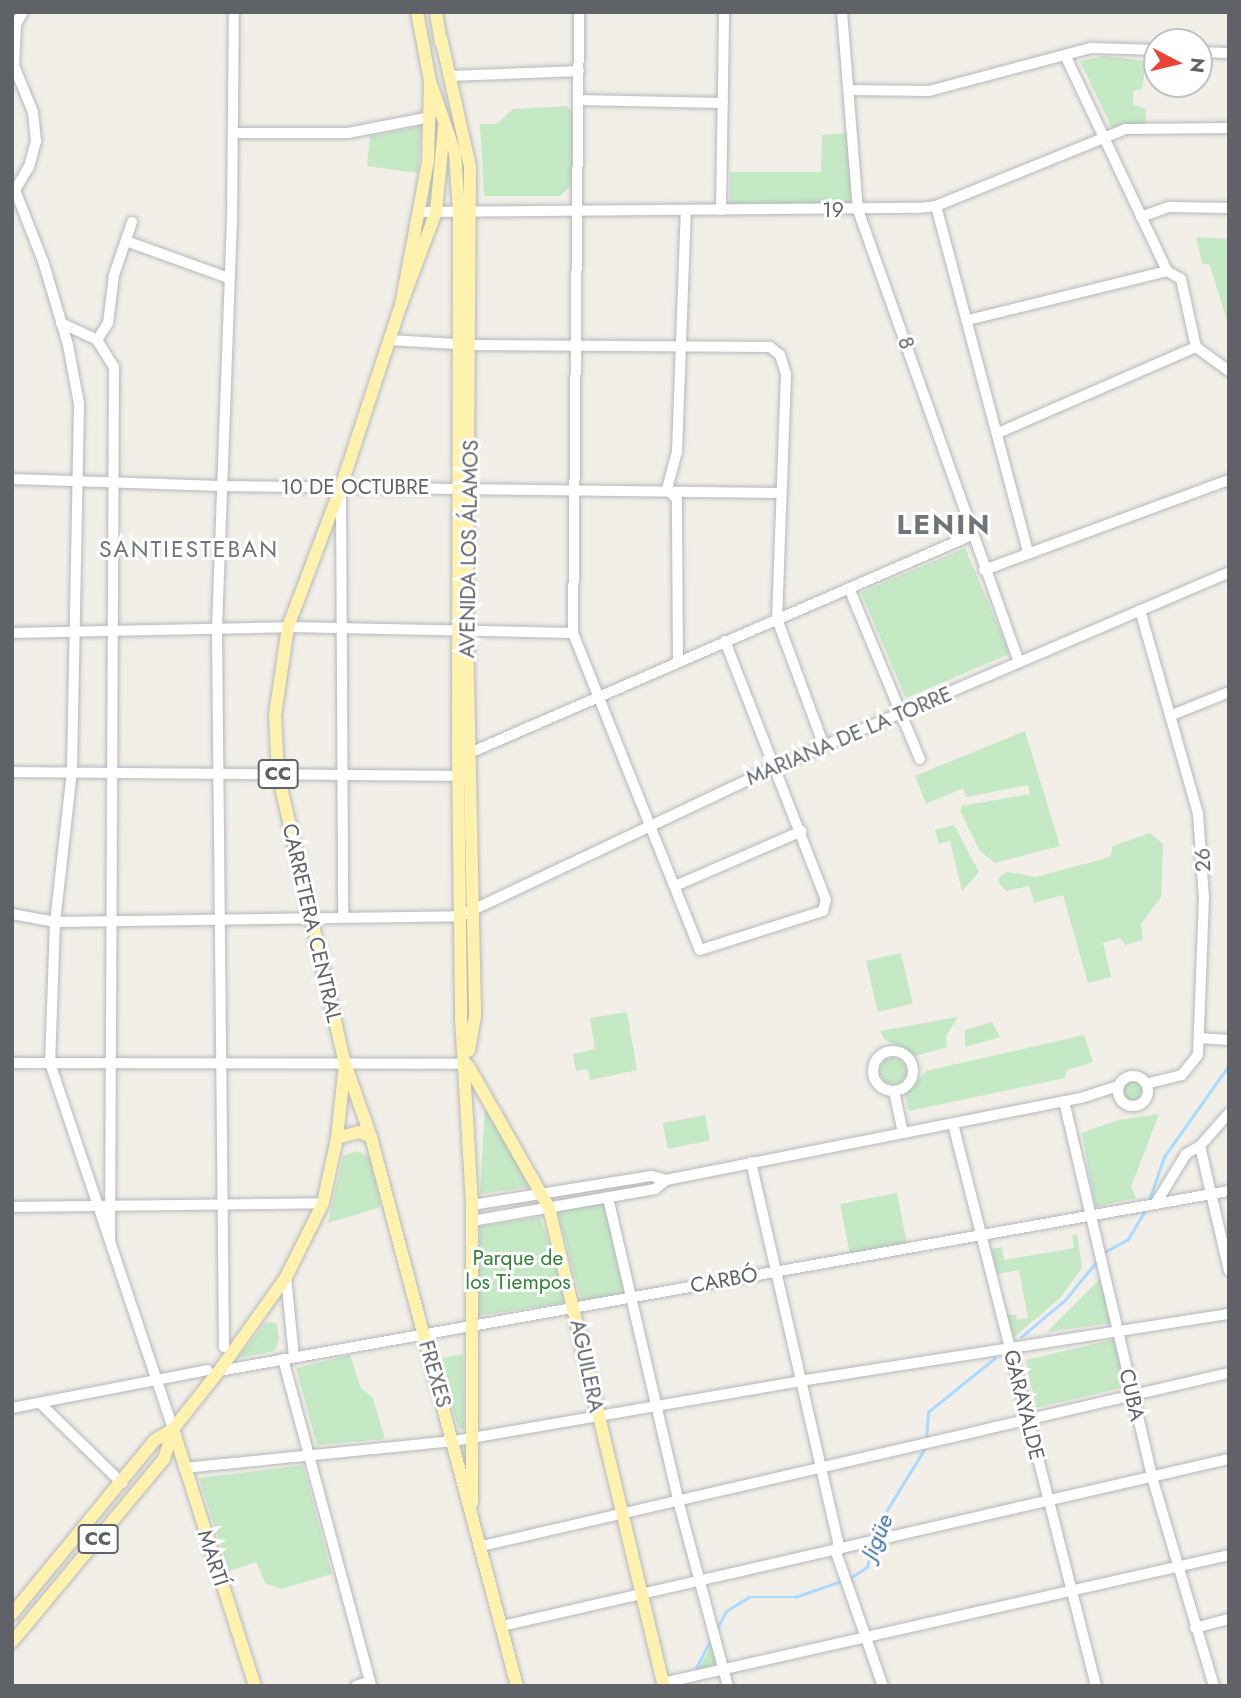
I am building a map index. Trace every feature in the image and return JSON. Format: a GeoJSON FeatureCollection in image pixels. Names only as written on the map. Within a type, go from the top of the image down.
{"type":"FeatureCollection","features":[{"type":"Feature","properties":{"kind":"main road","name":"CARRETERA CENTRAL"},"geometry":{"type":"LineString","coordinates":[[401,305],[421,212],[430,117],[430,81],[417,12]]}},
{"type":"Feature","properties":{"kind":"main road","name":"CARRETERA CENTRAL"},"geometry":{"type":"LineString","coordinates":[[12,1642],[164,1459],[173,1429],[213,1371],[286,1278],[323,1203],[337,1138],[345,1064],[278,774],[275,715],[288,627],[341,487],[401,305],[436,212],[445,115],[441,38],[436,12]]}},
{"type":"Feature","properties":{"kind":"main road","name":"AVENIDA LOS ÁLAMOS"},"geometry":{"type":"LineString","coordinates":[[441,38],[470,167],[464,211]]}},
{"type":"Feature","properties":{"kind":"main road"},"geometry":{"type":"LineString","coordinates":[[430,81],[445,115]]}},
{"type":"Feature","properties":{"kind":"main road","name":"AVENIDA LOS ÁLAMOS"},"geometry":{"type":"LineString","coordinates":[[445,115],[457,164],[464,211],[467,345],[460,916],[461,1018],[467,1064],[472,1205],[472,1503]]}},
{"type":"Feature","properties":{"kind":"main road","name":"AVENIDA LOS ÁLAMOS"},"geometry":{"type":"LineString","coordinates":[[463,776],[473,909],[475,1016],[467,1064]]}},
{"type":"Feature","properties":{"kind":"main road","name":"FREXES"},"geometry":{"type":"LineString","coordinates":[[345,1064],[371,1137],[423,1334],[472,1503],[517,1686]]}},
{"type":"Feature","properties":{"kind":"main road","name":"AGUILERA"},"geometry":{"type":"LineString","coordinates":[[467,1064],[544,1194],[549,1208],[574,1305],[620,1515],[664,1684]]}},
{"type":"Feature","properties":{"kind":"main road"},"geometry":{"type":"LineString","coordinates":[[337,1138],[359,1132],[371,1137]]}},
{"type":"Feature","properties":{"kind":"main road","name":"CARRETERA CENTRAL"},"geometry":{"type":"LineString","coordinates":[[12,1614],[155,1440],[173,1429]]}},
{"type":"Feature","properties":{"kind":"main road","name":"MARTÍ"},"geometry":{"type":"LineString","coordinates":[[173,1429],[255,1686]]}},
{"type":"Feature","properties":{"kind":"street"},"geometry":{"type":"LineString","coordinates":[[23,12],[16,24],[14,66],[33,112],[36,141],[29,167],[14,190],[61,323],[79,404],[72,771],[55,922],[50,1063],[110,1251],[173,1429]]}},
{"type":"Feature","properties":{"kind":"street"},"geometry":{"type":"LineString","coordinates":[[224,1347],[217,628],[234,133],[234,12]]}},
{"type":"Feature","properties":{"kind":"street"},"geometry":{"type":"LineString","coordinates":[[579,12],[573,633],[700,950],[823,911],[826,900],[802,831],[725,642]]}},
{"type":"Feature","properties":{"kind":"street"},"geometry":{"type":"LineString","coordinates":[[721,210],[724,12]]}},
{"type":"Feature","properties":{"kind":"street","name":"8"},"geometry":{"type":"LineString","coordinates":[[842,12],[858,210],[984,570],[1019,662]]}},
{"type":"Feature","properties":{"kind":"street"},"geometry":{"type":"LineString","coordinates":[[849,90],[929,91],[1091,48],[1143,50]]}},
{"type":"Feature","properties":{"kind":"street"},"geometry":{"type":"LineString","coordinates":[[1065,55],[1167,271],[1181,279],[1196,346],[1229,371]]}},
{"type":"Feature","properties":{"kind":"street"},"geometry":{"type":"LineString","coordinates":[[450,76],[579,71]]}},
{"type":"Feature","properties":{"kind":"street"},"geometry":{"type":"LineString","coordinates":[[578,100],[723,103]]}},
{"type":"Feature","properties":{"kind":"street"},"geometry":{"type":"LineString","coordinates":[[234,133],[348,133],[430,117]]}},
{"type":"Feature","properties":{"kind":"street","name":"19"},"geometry":{"type":"LineString","coordinates":[[421,212],[858,210],[936,206],[1126,129],[1229,128]]}},
{"type":"Feature","properties":{"kind":"street"},"geometry":{"type":"LineString","coordinates":[[936,206],[1028,552]]}},
{"type":"Feature","properties":{"kind":"street"},"geometry":{"type":"LineString","coordinates":[[1141,217],[1169,206],[1229,208]]}},
{"type":"Feature","properties":{"kind":"street"},"geometry":{"type":"LineString","coordinates":[[678,662],[677,499],[667,489],[677,452],[686,210]]}},
{"type":"Feature","properties":{"kind":"street"},"geometry":{"type":"LineString","coordinates":[[97,340],[108,323],[114,275],[132,222]]}},
{"type":"Feature","properties":{"kind":"street"},"geometry":{"type":"LineString","coordinates":[[126,241],[229,278]]}},
{"type":"Feature","properties":{"kind":"street"},"geometry":{"type":"LineString","coordinates":[[968,320],[1167,271]]}},
{"type":"Feature","properties":{"kind":"street"},"geometry":{"type":"LineString","coordinates":[[61,323],[97,340],[114,367],[109,771],[110,1251]]}},
{"type":"Feature","properties":{"kind":"street"},"geometry":{"type":"LineString","coordinates":[[390,340],[467,345],[576,343],[770,347],[780,355],[786,374],[777,619],[824,747]]}},
{"type":"Feature","properties":{"kind":"street"},"geometry":{"type":"LineString","coordinates":[[998,433],[1196,346]]}},
{"type":"Feature","properties":{"kind":"street","name":"10 DE OCTUBRE"},"geometry":{"type":"LineString","coordinates":[[12,479],[221,486],[667,489],[781,493]]}},
{"type":"Feature","properties":{"kind":"street"},"geometry":{"type":"LineString","coordinates":[[984,570],[1229,480]]}},
{"type":"Feature","properties":{"kind":"street"},"geometry":{"type":"LineString","coordinates":[[341,487],[344,629],[343,915]]}},
{"type":"Feature","properties":{"kind":"street"},"geometry":{"type":"LineString","coordinates":[[463,756],[598,695],[972,535]]}},
{"type":"Feature","properties":{"kind":"street","name":"MARIANA DE LA TORRE"},"geometry":{"type":"LineString","coordinates":[[460,916],[775,767],[1229,572]]}},
{"type":"Feature","properties":{"kind":"street"},"geometry":{"type":"LineString","coordinates":[[849,588],[920,760]]}},
{"type":"Feature","properties":{"kind":"street","name":"26"},"geometry":{"type":"LineString","coordinates":[[1140,610],[1172,715],[1203,843],[1198,1055],[1189,1070],[1146,1084]]}},
{"type":"Feature","properties":{"kind":"street"},"geometry":{"type":"LineString","coordinates":[[12,633],[288,627],[573,633]]}},
{"type":"Feature","properties":{"kind":"street"},"geometry":{"type":"LineString","coordinates":[[1172,715],[1229,692]]}},
{"type":"Feature","properties":{"kind":"street"},"geometry":{"type":"LineString","coordinates":[[12,772],[463,776]]}},
{"type":"Feature","properties":{"kind":"street"},"geometry":{"type":"LineString","coordinates":[[675,886],[802,831]]}},
{"type":"Feature","properties":{"kind":"street"},"geometry":{"type":"LineString","coordinates":[[12,914],[55,922],[343,915],[460,916]]}},
{"type":"Feature","properties":{"kind":"street"},"geometry":{"type":"LineString","coordinates":[[1200,1038],[1225,1040]]}},
{"type":"Feature","properties":{"kind":"street"},"geometry":{"type":"LineString","coordinates":[[890,1051],[904,1054],[913,1067],[909,1083],[894,1091],[880,1086],[873,1073],[878,1058],[890,1051]]}},
{"type":"Feature","properties":{"kind":"street"},"geometry":{"type":"LineString","coordinates":[[12,1063],[467,1064]]}},
{"type":"Feature","properties":{"kind":"street"},"geometry":{"type":"LineString","coordinates":[[472,1205],[652,1177],[666,1180],[953,1124],[1105,1093],[1133,1076],[1146,1084],[1148,1094],[1138,1106],[1128,1106],[1105,1093]]}},
{"type":"Feature","properties":{"kind":"street"},"geometry":{"type":"LineString","coordinates":[[1118,1086],[1120,1100]]}},
{"type":"Feature","properties":{"kind":"street"},"geometry":{"type":"LineString","coordinates":[[894,1091],[903,1133]]}},
{"type":"Feature","properties":{"kind":"street","name":"CUBA"},"geometry":{"type":"LineString","coordinates":[[1065,1101],[1152,1477],[1214,1686]]}},
{"type":"Feature","properties":{"kind":"street"},"geometry":{"type":"LineString","coordinates":[[1156,1203],[1186,1154],[1200,1146],[1229,1112]]}},
{"type":"Feature","properties":{"kind":"street","name":"GARAYALDE"},"geometry":{"type":"LineString","coordinates":[[953,1124],[1096,1686]]}},
{"type":"Feature","properties":{"kind":"street"},"geometry":{"type":"LineString","coordinates":[[1200,1146],[1229,1271]]}},
{"type":"Feature","properties":{"kind":"street"},"geometry":{"type":"LineString","coordinates":[[751,1162],[837,1548],[883,1686]]}},
{"type":"Feature","properties":{"kind":"street"},"geometry":{"type":"LineString","coordinates":[[472,1222],[654,1189],[666,1180]]}},
{"type":"Feature","properties":{"kind":"street","name":"CARBÓ"},"geometry":{"type":"LineString","coordinates":[[12,1408],[574,1305],[1229,1191]]}},
{"type":"Feature","properties":{"kind":"street"},"geometry":{"type":"LineString","coordinates":[[608,1198],[678,1500],[728,1686]]}},
{"type":"Feature","properties":{"kind":"street"},"geometry":{"type":"LineString","coordinates":[[12,1207],[221,1202],[323,1203]]}},
{"type":"Feature","properties":{"kind":"street"},"geometry":{"type":"LineString","coordinates":[[286,1278],[289,1358],[309,1455],[370,1684],[356,1686]]}},
{"type":"Feature","properties":{"kind":"street"},"geometry":{"type":"LineString","coordinates":[[184,1468],[454,1441],[597,1414],[1229,1314]]}},
{"type":"Feature","properties":{"kind":"street"},"geometry":{"type":"LineString","coordinates":[[482,1545],[620,1515],[918,1442],[1229,1373]]}},
{"type":"Feature","properties":{"kind":"street"},"geometry":{"type":"LineString","coordinates":[[40,1403],[122,1483]]}},
{"type":"Feature","properties":{"kind":"street"},"geometry":{"type":"LineString","coordinates":[[502,1626],[1229,1459]]}},
{"type":"Feature","properties":{"kind":"street"},"geometry":{"type":"LineString","coordinates":[[664,1684],[722,1667],[865,1634],[1229,1555]]}},
{"type":"Feature","properties":{"kind":"street"},"geometry":{"type":"LineString","coordinates":[[1195,1628],[1229,1619]]}},
{"type":"Feature","properties":{"kind":"green space"},"geometry":{"type":"Polygon","coordinates":[[[1105,56],[1143,61],[1142,89],[1133,91],[1133,105],[1146,109],[1145,125],[1112,128],[1080,61],[1105,56]]]}},
{"type":"Feature","properties":{"kind":"green space"},"geometry":{"type":"Polygon","coordinates":[[[567,106],[574,114],[572,185],[560,196],[484,196],[480,124],[497,124],[513,109],[567,106]]]}},
{"type":"Feature","properties":{"kind":"green space"},"geometry":{"type":"Polygon","coordinates":[[[421,126],[418,173],[367,166],[370,136],[421,126]]]}},
{"type":"Feature","properties":{"kind":"green space"},"geometry":{"type":"Polygon","coordinates":[[[849,133],[852,204],[730,203],[730,172],[821,172],[822,135],[849,133]]]}},
{"type":"Feature","properties":{"kind":"green space"},"geometry":{"type":"Polygon","coordinates":[[[1196,237],[1229,239],[1229,328],[1210,265],[1202,263],[1196,237]]]}},
{"type":"Feature","properties":{"kind":"green space"},"geometry":{"type":"Polygon","coordinates":[[[965,548],[1010,654],[906,698],[861,592],[965,548]]]}},
{"type":"Feature","properties":{"kind":"green space"},"geometry":{"type":"Polygon","coordinates":[[[1025,731],[1060,846],[995,863],[980,851],[960,811],[962,806],[1030,794],[1028,785],[966,797],[963,788],[926,804],[915,776],[1025,731]]]}},
{"type":"Feature","properties":{"kind":"green space"},"geometry":{"type":"Polygon","coordinates":[[[954,825],[979,872],[962,891],[950,841],[939,844],[935,830],[954,825]]]}},
{"type":"Feature","properties":{"kind":"green space"},"geometry":{"type":"Polygon","coordinates":[[[1150,833],[1163,844],[1161,897],[1141,924],[1143,940],[1125,945],[1120,938],[1103,943],[1111,977],[1088,983],[1063,895],[1034,903],[1029,886],[1006,891],[998,882],[1000,876],[1007,872],[1036,877],[1110,857],[1113,846],[1150,833]]]}},
{"type":"Feature","properties":{"kind":"green space"},"geometry":{"type":"Polygon","coordinates":[[[901,953],[913,1004],[878,1012],[866,961],[901,953]]]}},
{"type":"Feature","properties":{"kind":"green space"},"geometry":{"type":"Polygon","coordinates":[[[627,1012],[637,1070],[590,1080],[588,1069],[576,1071],[573,1054],[595,1049],[590,1018],[627,1012]]]}},
{"type":"Feature","properties":{"kind":"green space"},"geometry":{"type":"Polygon","coordinates":[[[958,1017],[946,1036],[947,1047],[916,1056],[884,1039],[880,1031],[958,1017]]]}},
{"type":"Feature","properties":{"kind":"green space"},"geometry":{"type":"Polygon","coordinates":[[[992,1022],[1000,1037],[965,1047],[965,1030],[992,1022]]]}},
{"type":"Feature","properties":{"kind":"green space"},"geometry":{"type":"Polygon","coordinates":[[[1084,1035],[1093,1062],[1067,1070],[1065,1078],[909,1111],[905,1095],[926,1071],[1084,1035]]]}},
{"type":"Feature","properties":{"kind":"green space"},"geometry":{"type":"Polygon","coordinates":[[[893,1058],[902,1062],[906,1071],[902,1080],[893,1084],[884,1080],[880,1071],[884,1062],[893,1058]]]}},
{"type":"Feature","properties":{"kind":"green space"},"geometry":{"type":"Polygon","coordinates":[[[1129,1081],[1137,1081],[1143,1091],[1137,1101],[1129,1101],[1123,1095],[1123,1087],[1129,1081]]]}},
{"type":"Feature","properties":{"kind":"green space"},"geometry":{"type":"Polygon","coordinates":[[[485,1104],[535,1186],[480,1194],[485,1104]]]}},
{"type":"Feature","properties":{"kind":"green space"},"geometry":{"type":"Polygon","coordinates":[[[1159,1114],[1131,1187],[1136,1198],[1095,1207],[1082,1133],[1118,1120],[1159,1114]]]}},
{"type":"Feature","properties":{"kind":"green space"},"geometry":{"type":"Polygon","coordinates":[[[705,1115],[710,1141],[668,1149],[663,1123],[705,1115]]]}},
{"type":"Feature","properties":{"kind":"green space"},"geometry":{"type":"Polygon","coordinates":[[[357,1151],[369,1156],[381,1207],[328,1223],[343,1156],[357,1151]]]}},
{"type":"Feature","properties":{"kind":"green space"},"geometry":{"type":"Polygon","coordinates":[[[897,1193],[907,1244],[850,1255],[840,1204],[897,1193]]]}},
{"type":"Feature","properties":{"kind":"green space"},"geometry":{"type":"Polygon","coordinates":[[[606,1203],[625,1294],[581,1300],[558,1211],[606,1203]]]}},
{"type":"Feature","properties":{"kind":"green space","name":"Parque de los Tiempos"},"geometry":{"type":"Polygon","coordinates":[[[540,1217],[568,1302],[478,1316],[480,1226],[540,1217]]]}},
{"type":"Feature","properties":{"kind":"green space"},"geometry":{"type":"Polygon","coordinates":[[[1077,1234],[1082,1268],[1060,1298],[1010,1341],[1004,1314],[1016,1315],[1017,1320],[1028,1318],[1019,1270],[997,1274],[992,1249],[1002,1247],[1004,1260],[1074,1248],[1072,1236],[1077,1234]]]}},
{"type":"Feature","properties":{"kind":"green space"},"geometry":{"type":"Polygon","coordinates":[[[1102,1277],[1112,1323],[1047,1332],[1102,1277]]]}},
{"type":"Feature","properties":{"kind":"green space"},"geometry":{"type":"Polygon","coordinates":[[[266,1322],[277,1323],[279,1341],[274,1351],[238,1358],[266,1322]]]}},
{"type":"Feature","properties":{"kind":"green space"},"geometry":{"type":"Polygon","coordinates":[[[1116,1339],[1127,1387],[1036,1408],[1025,1360],[1116,1339]]]}},
{"type":"Feature","properties":{"kind":"green space"},"geometry":{"type":"Polygon","coordinates":[[[463,1354],[464,1428],[459,1430],[438,1359],[463,1354]]]}},
{"type":"Feature","properties":{"kind":"green space"},"geometry":{"type":"Polygon","coordinates":[[[350,1355],[361,1388],[373,1398],[385,1439],[317,1445],[296,1368],[350,1355]]]}},
{"type":"Feature","properties":{"kind":"green space"},"geometry":{"type":"Polygon","coordinates":[[[303,1465],[332,1574],[281,1589],[265,1583],[256,1562],[229,1571],[199,1478],[303,1465]]]}},
{"type":"Feature","properties":{"kind":"green space"},"geometry":{"type":"Polygon","coordinates":[[[712,1643],[718,1665],[697,1671],[712,1643]]]}},
{"type":"Feature","properties":{"kind":"waterway","name":"Jigüe"},"geometry":{"type":"LineString","coordinates":[[1148,1203],[1164,1157],[1229,1065]]}},
{"type":"Feature","properties":{"kind":"waterway","name":"Jigüe"},"geometry":{"type":"LineString","coordinates":[[1103,1253],[1128,1239],[1146,1209]]}},
{"type":"Feature","properties":{"kind":"waterway","name":"Jigüe"},"geometry":{"type":"LineString","coordinates":[[1021,1337],[1065,1300],[1097,1261]]}},
{"type":"Feature","properties":{"kind":"waterway","name":"Jigüe"},"geometry":{"type":"LineString","coordinates":[[926,1441],[928,1412],[995,1358]]}},
{"type":"Feature","properties":{"kind":"waterway","name":"Jigüe"},"geometry":{"type":"LineString","coordinates":[[874,1539],[876,1528],[925,1448]]}},
{"type":"Feature","properties":{"kind":"waterway","name":"Jigüe"},"geometry":{"type":"LineString","coordinates":[[716,1630],[726,1611],[749,1597],[795,1597],[850,1578],[867,1567],[873,1545]]}},
{"type":"Feature","properties":{"kind":"waterway","name":"Jigüe"},"geometry":{"type":"LineString","coordinates":[[693,1674],[711,1639]]}},
{"type":"Feature","properties":{"kind":"district","name":"LENIN"},"geometry":{"type":"Point","coordinates":[944,525]}},
{"type":"Feature","properties":{"kind":"district","name":"SANTIESTEBAN"},"geometry":{"type":"Point","coordinates":[189,549]}}]}
